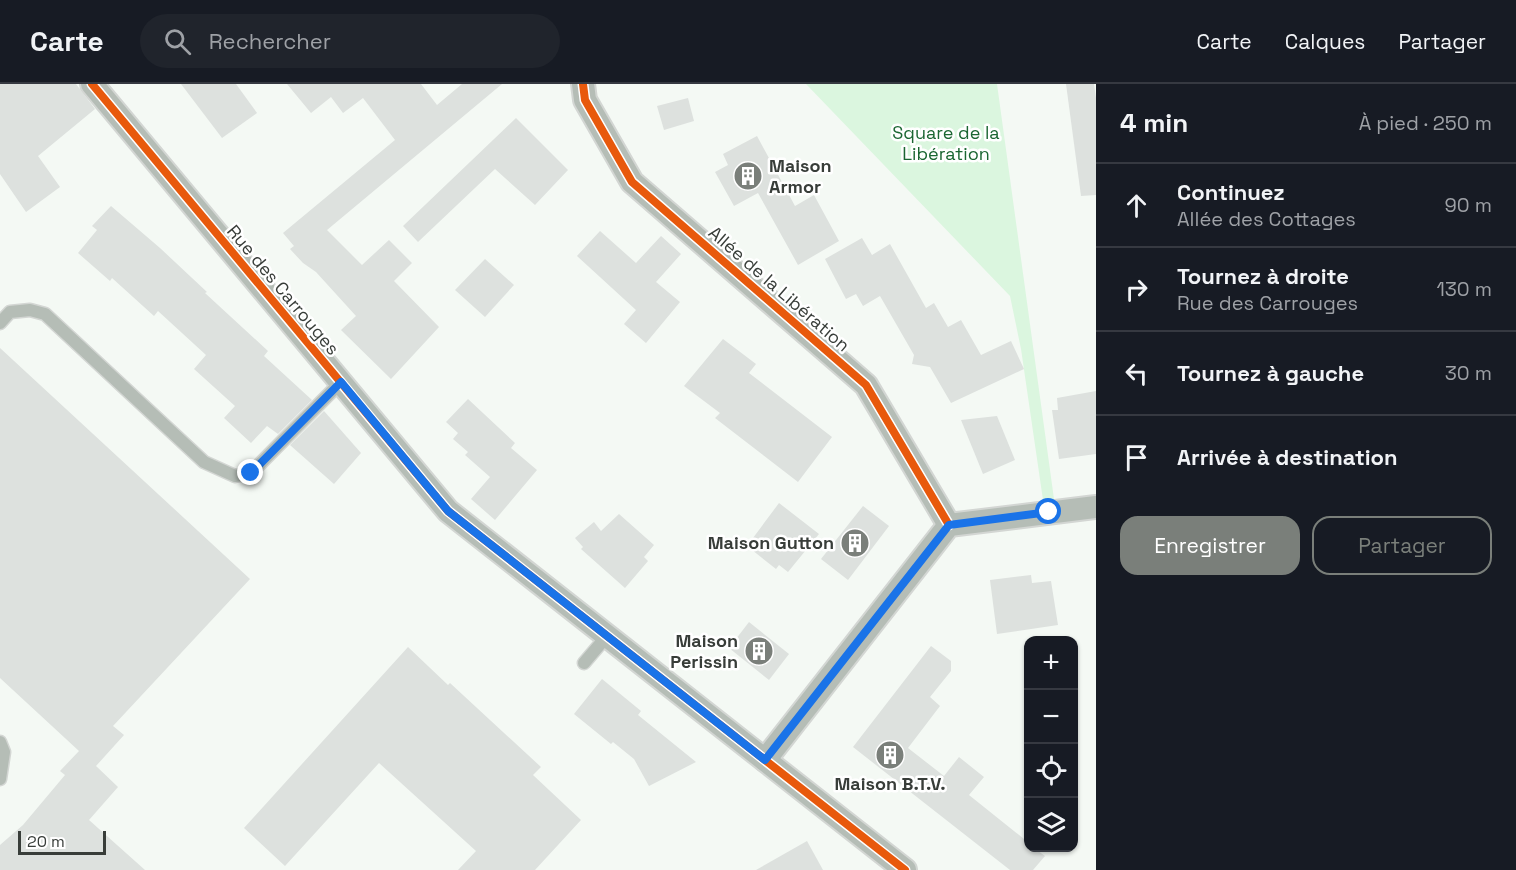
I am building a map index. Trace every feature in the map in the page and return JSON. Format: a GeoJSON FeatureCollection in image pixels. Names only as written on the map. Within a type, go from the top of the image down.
{"type":"FeatureCollection","features":[{"type":"Feature","properties":{"kind":"street","name":"Rue des Carrouges"},"geometry":{"type":"LineString","coordinates":[[92,84],[448,511],[905,870]]}},
{"type":"Feature","properties":{"kind":"street","name":"Allée de la Libération"},"geometry":{"type":"LineString","coordinates":[[583,84],[585,100],[632,182],[866,385],[949,525]]}},
{"type":"Feature","properties":{"kind":"street"},"geometry":{"type":"LineString","coordinates":[[765,760],[949,525],[1096,507]]}},
{"type":"Feature","properties":{"kind":"lane"},"geometry":{"type":"LineString","coordinates":[[0,323],[10,312],[30,310],[45,314],[204,462],[235,476],[251,473],[341,382]]}},
{"type":"Feature","properties":{"kind":"lane"},"geometry":{"type":"LineString","coordinates":[[584,663],[607,636]]}},
{"type":"Feature","properties":{"kind":"lane"},"geometry":{"type":"LineString","coordinates":[[0,742],[4,752],[0,779]]}},
{"type":"Feature","properties":{"kind":"green space","name":"Square de la Libération"},"geometry":{"type":"Polygon","coordinates":[[[806,84],[997,84],[1054,499],[1043,500],[1021,349],[1010,296],[806,84]]]}},
{"type":"Feature","properties":{"kind":"building"},"geometry":{"type":"Polygon","coordinates":[[[0,84],[76,84],[95,109],[38,156],[60,187],[26,212],[0,174],[0,84]]]}},
{"type":"Feature","properties":{"kind":"building"},"geometry":{"type":"Polygon","coordinates":[[[181,84],[236,84],[257,113],[222,138],[181,84]]]}},
{"type":"Feature","properties":{"kind":"building"},"geometry":{"type":"Polygon","coordinates":[[[287,84],[421,84],[437,105],[462,84],[502,84],[327,230],[362,265],[389,240],[412,263],[394,281],[439,327],[391,379],[341,330],[356,316],[316,272],[303,263],[290,249],[294,246],[283,233],[395,140],[363,98],[343,113],[331,97],[311,113],[287,84]]]}},
{"type":"Feature","properties":{"kind":"building"},"geometry":{"type":"Polygon","coordinates":[[[1066,84],[1094,84],[1096,195],[1081,196],[1066,84]]]}},
{"type":"Feature","properties":{"kind":"building"},"geometry":{"type":"Polygon","coordinates":[[[688,98],[694,121],[664,130],[657,106],[688,98]]]}},
{"type":"Feature","properties":{"kind":"building"},"geometry":{"type":"Polygon","coordinates":[[[516,118],[568,170],[535,205],[495,169],[418,242],[403,226],[516,118]]]}},
{"type":"Feature","properties":{"kind":"building"},"geometry":{"type":"Polygon","coordinates":[[[757,136],[795,206],[814,195],[839,241],[798,265],[758,193],[734,206],[715,172],[728,165],[723,154],[757,136]]]}},
{"type":"Feature","properties":{"kind":"building"},"geometry":{"type":"Polygon","coordinates":[[[111,206],[207,292],[205,293],[268,351],[264,356],[312,400],[278,434],[267,426],[251,443],[224,418],[235,406],[194,369],[206,355],[158,311],[154,316],[112,278],[110,281],[78,253],[97,230],[92,226],[111,206]]]}},
{"type":"Feature","properties":{"kind":"building"},"geometry":{"type":"Polygon","coordinates":[[[600,231],[636,263],[661,236],[681,254],[656,282],[680,302],[646,343],[624,324],[636,310],[577,256],[600,231]]]}},
{"type":"Feature","properties":{"kind":"building"},"geometry":{"type":"Polygon","coordinates":[[[862,238],[872,255],[890,244],[926,308],[934,303],[948,327],[961,320],[981,355],[1011,341],[1024,369],[951,403],[930,367],[912,364],[914,355],[880,296],[863,306],[856,294],[846,299],[825,259],[862,238]]]}},
{"type":"Feature","properties":{"kind":"building"},"geometry":{"type":"Polygon","coordinates":[[[485,259],[514,285],[485,317],[455,290],[485,259]]]}},
{"type":"Feature","properties":{"kind":"building"},"geometry":{"type":"Polygon","coordinates":[[[723,339],[756,364],[749,373],[832,437],[798,482],[715,418],[720,413],[684,386],[723,339]]]}},
{"type":"Feature","properties":{"kind":"building"},"geometry":{"type":"Polygon","coordinates":[[[0,348],[250,579],[113,726],[124,735],[96,766],[118,787],[89,820],[145,870],[0,870],[0,845],[23,825],[65,775],[60,771],[79,751],[0,678],[0,348]]]}},
{"type":"Feature","properties":{"kind":"building"},"geometry":{"type":"Polygon","coordinates":[[[1096,391],[1096,454],[1059,459],[1052,410],[1058,410],[1057,398],[1096,391]]]}},
{"type":"Feature","properties":{"kind":"building"},"geometry":{"type":"Polygon","coordinates":[[[468,399],[515,443],[511,448],[537,470],[495,520],[471,499],[490,477],[465,455],[468,452],[453,439],[458,433],[446,422],[468,399]]]}},
{"type":"Feature","properties":{"kind":"building"},"geometry":{"type":"Polygon","coordinates":[[[324,411],[361,453],[334,484],[290,445],[324,411]]]}},
{"type":"Feature","properties":{"kind":"building"},"geometry":{"type":"Polygon","coordinates":[[[997,416],[1015,460],[983,474],[961,420],[997,416]]]}},
{"type":"Feature","properties":{"kind":"building"},"geometry":{"type":"Polygon","coordinates":[[[779,503],[819,534],[788,572],[779,565],[776,569],[747,546],[779,503]]]}},
{"type":"Feature","properties":{"kind":"building","name":"Maison Gutton"},"geometry":{"type":"Polygon","coordinates":[[[863,506],[889,526],[848,580],[821,559],[863,506]]]}},
{"type":"Feature","properties":{"kind":"building"},"geometry":{"type":"Polygon","coordinates":[[[619,514],[654,545],[644,557],[648,561],[625,588],[581,549],[583,547],[575,538],[594,522],[601,531],[619,514]]]}},
{"type":"Feature","properties":{"kind":"building"},"geometry":{"type":"Polygon","coordinates":[[[1031,575],[1032,583],[1051,581],[1058,625],[997,634],[990,580],[1031,575]]]}},
{"type":"Feature","properties":{"kind":"building","name":"Maison Perissin"},"geometry":{"type":"Polygon","coordinates":[[[749,622],[789,654],[769,680],[729,648],[749,622]]]}},
{"type":"Feature","properties":{"kind":"building"},"geometry":{"type":"Polygon","coordinates":[[[931,646],[951,661],[951,671],[930,697],[940,706],[908,748],[944,776],[959,757],[984,777],[969,795],[1024,839],[1024,852],[1040,852],[1045,856],[1033,870],[1010,870],[853,747],[931,646]]]}},
{"type":"Feature","properties":{"kind":"building"},"geometry":{"type":"Polygon","coordinates":[[[408,647],[541,767],[533,775],[581,820],[535,870],[458,870],[476,851],[379,763],[285,866],[244,828],[408,647]]]}},
{"type":"Feature","properties":{"kind":"building"},"geometry":{"type":"Polygon","coordinates":[[[602,679],[641,711],[638,715],[696,762],[649,786],[634,759],[613,742],[611,744],[574,714],[602,679]]]}},
{"type":"Feature","properties":{"kind":"building"},"geometry":{"type":"Polygon","coordinates":[[[807,841],[823,870],[756,870],[807,841]]]}},
{"type":"Feature","properties":{"kind":"cycle path"},"geometry":{"type":"LineString","coordinates":[[92,84],[448,511],[905,870]]}},
{"type":"Feature","properties":{"kind":"cycle path"},"geometry":{"type":"LineString","coordinates":[[583,84],[585,100],[632,182],[866,385],[949,525]]}},
{"type":"Feature","properties":{"kind":"place","name":"Maison Armor"},"geometry":{"type":"Point","coordinates":[748,176]}},
{"type":"Feature","properties":{"kind":"place","name":"Maison Gutton"},"geometry":{"type":"Point","coordinates":[855,543]}},
{"type":"Feature","properties":{"kind":"place","name":"Maison Perissin"},"geometry":{"type":"Point","coordinates":[759,651]}},
{"type":"Feature","properties":{"kind":"place","name":"Maison B.T.V."},"geometry":{"type":"Point","coordinates":[890,755]}},
{"type":"Feature","properties":{"kind":"route"},"geometry":{"type":"LineString","coordinates":[[251,473],[341,382],[448,511],[765,760],[949,525],[1049,512]]}}]}
